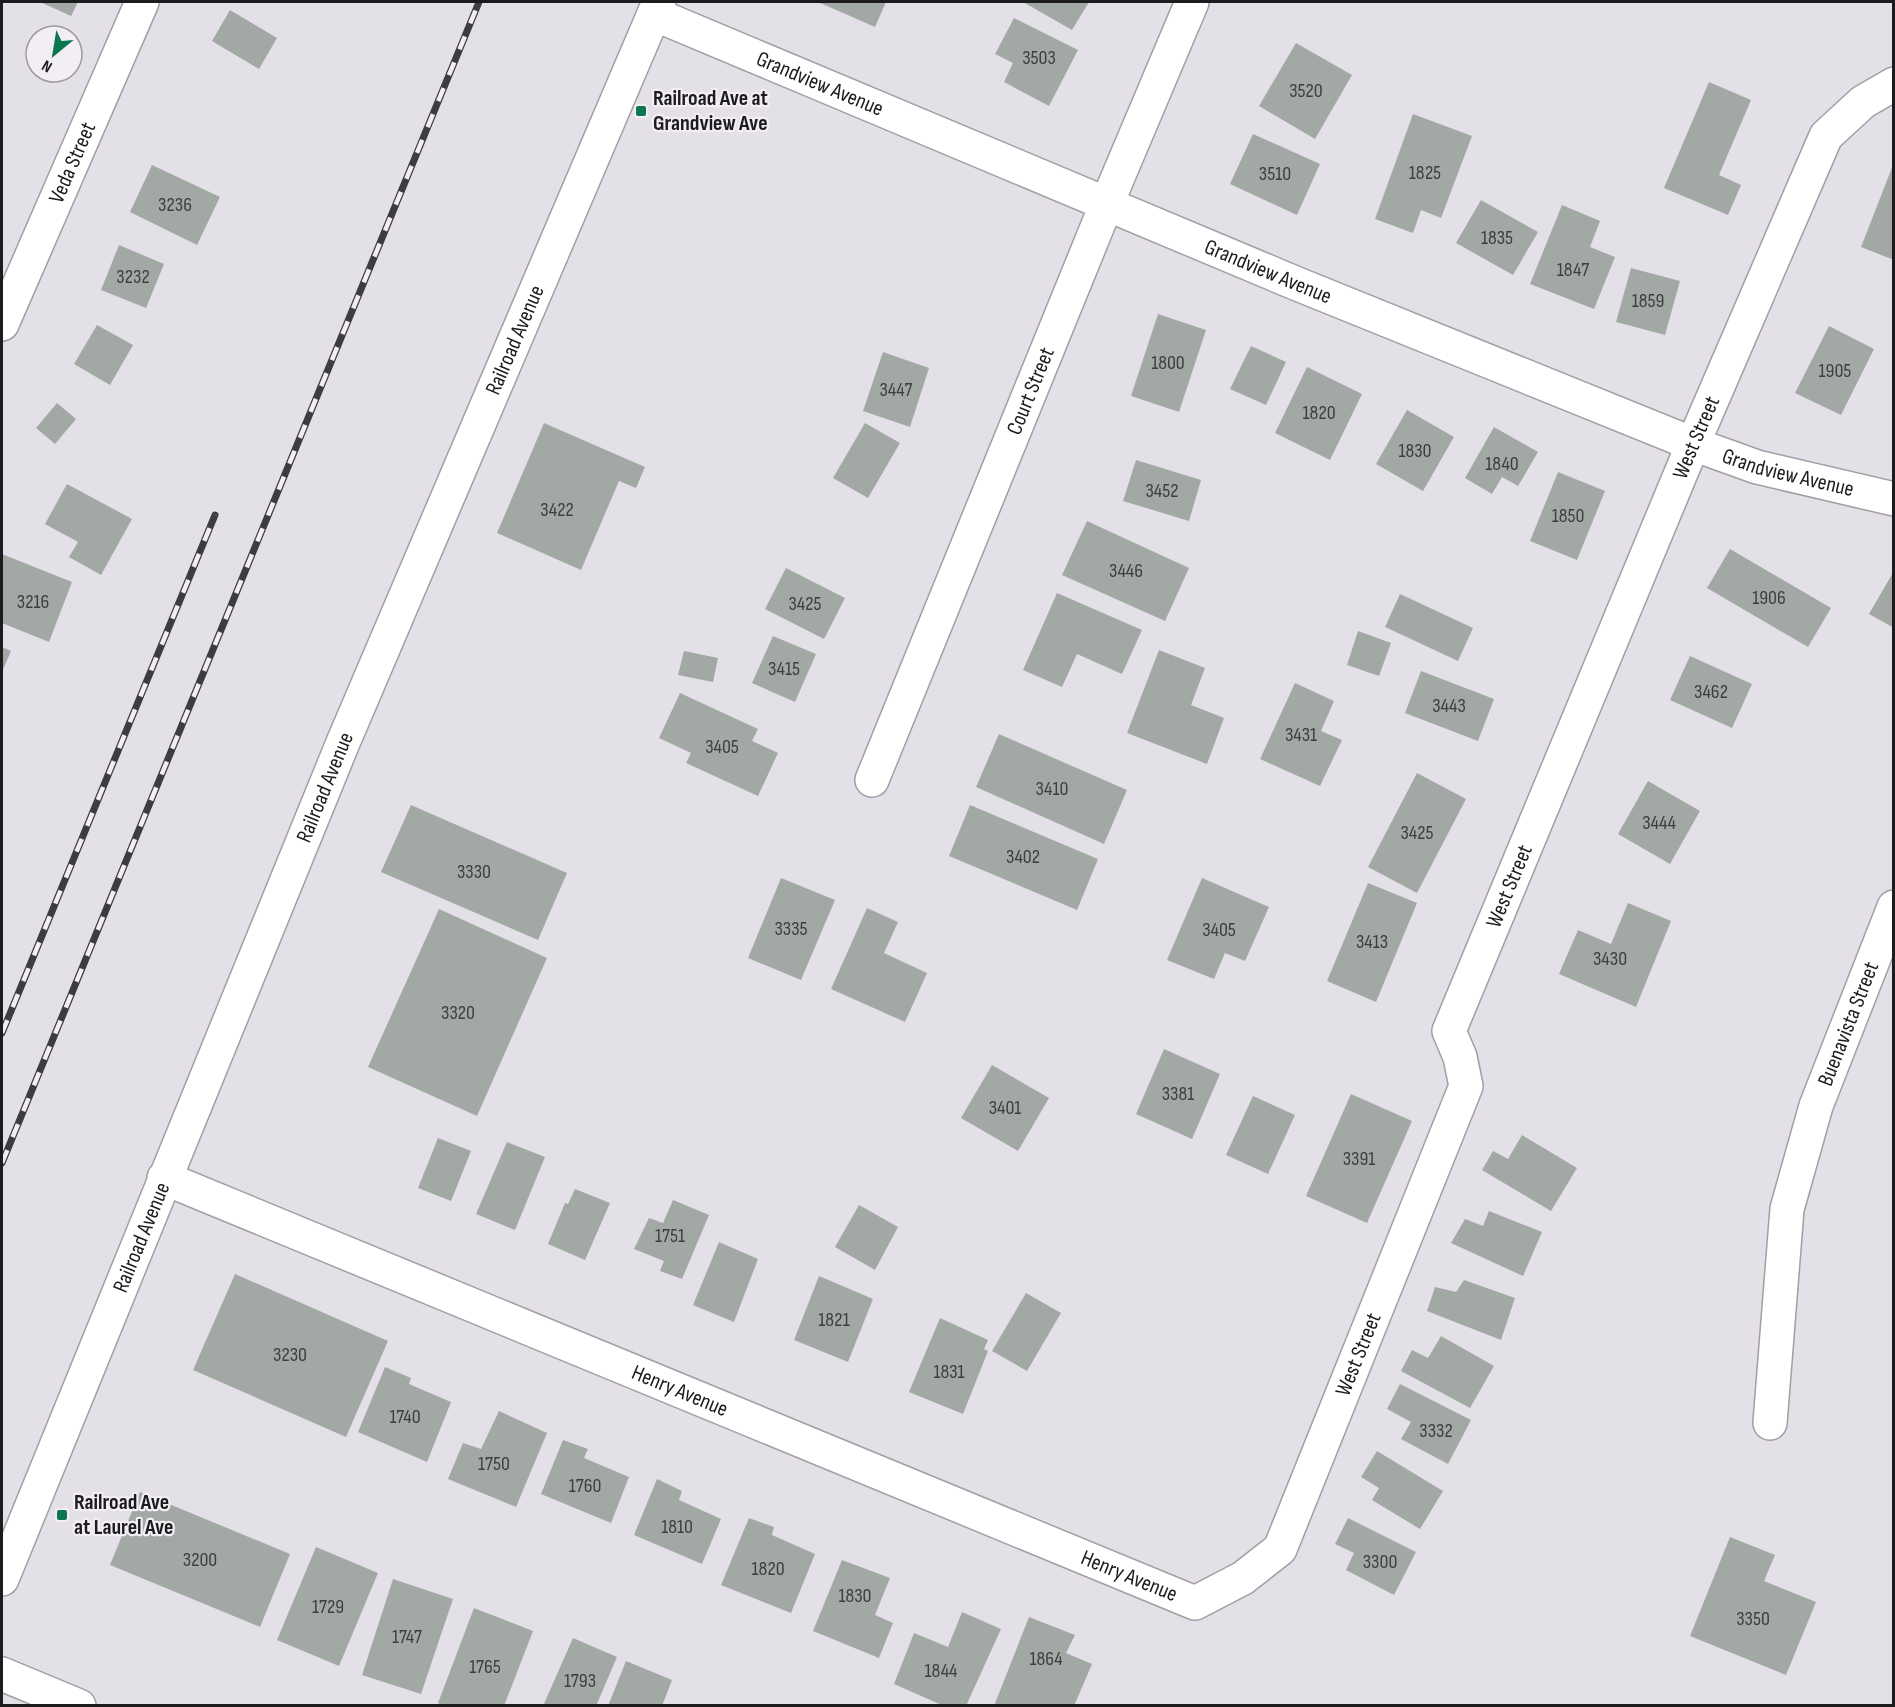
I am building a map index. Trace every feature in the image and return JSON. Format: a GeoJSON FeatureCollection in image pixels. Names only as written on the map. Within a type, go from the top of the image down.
{"type":"FeatureCollection","features":[{"type":"Feature","properties":{"kind":"street","name":"Veda Street"},"geometry":{"type":"LineString","coordinates":[[2,324],[142,2]]}},
{"type":"Feature","properties":{"kind":"street","name":"Court Street"},"geometry":{"type":"LineString","coordinates":[[872,780],[1107,203],[1192,2]]}},
{"type":"Feature","properties":{"kind":"street","name":"Grandview Avenue"},"geometry":{"type":"LineString","coordinates":[[657,8],[1306,288],[1693,444],[1757,467],[1893,499]]}},
{"type":"Feature","properties":{"kind":"street","name":"Railroad Avenue"},"geometry":{"type":"LineString","coordinates":[[2,1579],[342,745],[657,8]]}},
{"type":"Feature","properties":{"kind":"street","name":"West Street"},"geometry":{"type":"LineString","coordinates":[[1196,1603],[1243,1578],[1280,1549],[1466,1086],[1460,1058],[1449,1031],[1693,444],[1826,136],[1863,102],[1893,84]]}},
{"type":"Feature","properties":{"kind":"street","name":"Buenavista Street"},"geometry":{"type":"LineString","coordinates":[[1770,1423],[1787,1209],[1816,1106],[1893,907]]}},
{"type":"Feature","properties":{"kind":"street","name":"Henry Avenue"},"geometry":{"type":"LineString","coordinates":[[164,1178],[1196,1603]]}},
{"type":"Feature","properties":{"kind":"street"},"geometry":{"type":"LineString","coordinates":[[2,1674],[79,1706]]}},
{"type":"Feature","properties":{"kind":"building"},"geometry":{"type":"Polygon","coordinates":[[[40,2],[78,2],[71,16],[40,2]]]}},
{"type":"Feature","properties":{"kind":"building"},"geometry":{"type":"Polygon","coordinates":[[[818,2],[886,2],[875,27],[818,2]]]}},
{"type":"Feature","properties":{"kind":"building"},"geometry":{"type":"Polygon","coordinates":[[[1023,2],[1089,2],[1072,30],[1023,2]]]}},
{"type":"Feature","properties":{"kind":"building"},"geometry":{"type":"Polygon","coordinates":[[[230,10],[277,38],[259,69],[212,41],[230,10]]]}},
{"type":"Feature","properties":{"kind":"building"},"geometry":{"type":"Polygon","coordinates":[[[1014,18],[1078,50],[1049,106],[1004,82],[1013,63],[995,54],[1014,18]]]}},
{"type":"Feature","properties":{"kind":"building"},"geometry":{"type":"Polygon","coordinates":[[[1296,43],[1352,75],[1315,139],[1259,106],[1296,43]]]}},
{"type":"Feature","properties":{"kind":"building"},"geometry":{"type":"Polygon","coordinates":[[[1709,82],[1751,100],[1719,175],[1741,185],[1728,215],[1664,188],[1709,82]]]}},
{"type":"Feature","properties":{"kind":"building"},"geometry":{"type":"Polygon","coordinates":[[[1413,114],[1472,136],[1441,218],[1421,210],[1413,233],[1375,219],[1413,114]]]}},
{"type":"Feature","properties":{"kind":"building"},"geometry":{"type":"Polygon","coordinates":[[[1253,134],[1320,164],[1297,215],[1230,184],[1253,134]]]}},
{"type":"Feature","properties":{"kind":"building"},"geometry":{"type":"Polygon","coordinates":[[[152,165],[220,197],[197,245],[130,212],[152,165]]]}},
{"type":"Feature","properties":{"kind":"building"},"geometry":{"type":"Polygon","coordinates":[[[1894,165],[1894,260],[1861,247],[1894,165]]]}},
{"type":"Feature","properties":{"kind":"building"},"geometry":{"type":"Polygon","coordinates":[[[1481,200],[1538,232],[1513,275],[1456,243],[1481,200]]]}},
{"type":"Feature","properties":{"kind":"building"},"geometry":{"type":"Polygon","coordinates":[[[1562,205],[1600,221],[1590,247],[1615,257],[1594,309],[1530,284],[1562,205]]]}},
{"type":"Feature","properties":{"kind":"building"},"geometry":{"type":"Polygon","coordinates":[[[119,245],[164,264],[146,308],[101,290],[119,245]]]}},
{"type":"Feature","properties":{"kind":"building"},"geometry":{"type":"Polygon","coordinates":[[[1631,268],[1680,281],[1665,335],[1616,322],[1631,268]]]}},
{"type":"Feature","properties":{"kind":"building"},"geometry":{"type":"Polygon","coordinates":[[[1158,314],[1206,330],[1179,412],[1131,396],[1158,314]]]}},
{"type":"Feature","properties":{"kind":"building"},"geometry":{"type":"Polygon","coordinates":[[[97,325],[133,345],[110,385],[74,364],[97,325]]]}},
{"type":"Feature","properties":{"kind":"building"},"geometry":{"type":"Polygon","coordinates":[[[1829,326],[1874,349],[1841,415],[1795,393],[1829,326]]]}},
{"type":"Feature","properties":{"kind":"building"},"geometry":{"type":"Polygon","coordinates":[[[1251,346],[1286,362],[1266,405],[1230,389],[1251,346]]]}},
{"type":"Feature","properties":{"kind":"building"},"geometry":{"type":"Polygon","coordinates":[[[883,352],[929,368],[910,427],[863,411],[883,352]]]}},
{"type":"Feature","properties":{"kind":"building"},"geometry":{"type":"Polygon","coordinates":[[[1307,367],[1362,394],[1330,460],[1275,433],[1307,367]]]}},
{"type":"Feature","properties":{"kind":"building"},"geometry":{"type":"Polygon","coordinates":[[[57,403],[76,419],[55,444],[36,428],[57,403]]]}},
{"type":"Feature","properties":{"kind":"building"},"geometry":{"type":"Polygon","coordinates":[[[1407,410],[1454,437],[1423,491],[1376,464],[1407,410]]]}},
{"type":"Feature","properties":{"kind":"building"},"geometry":{"type":"Polygon","coordinates":[[[544,423],[645,467],[636,488],[619,481],[581,570],[497,533],[544,423]]]}},
{"type":"Feature","properties":{"kind":"building"},"geometry":{"type":"Polygon","coordinates":[[[865,423],[900,443],[868,498],[833,478],[865,423]]]}},
{"type":"Feature","properties":{"kind":"building"},"geometry":{"type":"Polygon","coordinates":[[[1494,427],[1538,452],[1518,486],[1502,477],[1492,494],[1465,478],[1494,427]]]}},
{"type":"Feature","properties":{"kind":"building"},"geometry":{"type":"Polygon","coordinates":[[[1136,460],[1201,480],[1189,521],[1123,501],[1136,460]]]}},
{"type":"Feature","properties":{"kind":"building"},"geometry":{"type":"Polygon","coordinates":[[[1558,472],[1605,491],[1577,560],[1530,541],[1558,472]]]}},
{"type":"Feature","properties":{"kind":"building"},"geometry":{"type":"Polygon","coordinates":[[[67,484],[132,519],[101,575],[69,557],[78,542],[45,524],[67,484]]]}},
{"type":"Feature","properties":{"kind":"building"},"geometry":{"type":"Polygon","coordinates":[[[1087,521],[1189,568],[1165,621],[1062,575],[1087,521]]]}},
{"type":"Feature","properties":{"kind":"building"},"geometry":{"type":"Polygon","coordinates":[[[1730,549],[1831,608],[1808,647],[1707,588],[1730,549]]]}},
{"type":"Feature","properties":{"kind":"building"},"geometry":{"type":"Polygon","coordinates":[[[2,554],[72,582],[49,642],[2,623],[2,554]]]}},
{"type":"Feature","properties":{"kind":"building"},"geometry":{"type":"Polygon","coordinates":[[[786,568],[845,598],[824,639],[765,609],[786,568]]]}},
{"type":"Feature","properties":{"kind":"building"},"geometry":{"type":"Polygon","coordinates":[[[1894,571],[1894,628],[1869,614],[1894,571]]]}},
{"type":"Feature","properties":{"kind":"building"},"geometry":{"type":"Polygon","coordinates":[[[1057,593],[1142,630],[1122,674],[1077,654],[1062,687],[1023,670],[1057,593]]]}},
{"type":"Feature","properties":{"kind":"building"},"geometry":{"type":"Polygon","coordinates":[[[1400,594],[1473,628],[1458,661],[1385,627],[1400,594]]]}},
{"type":"Feature","properties":{"kind":"building"},"geometry":{"type":"Polygon","coordinates":[[[1358,631],[1391,643],[1379,676],[1347,665],[1358,631]]]}},
{"type":"Feature","properties":{"kind":"building"},"geometry":{"type":"Polygon","coordinates":[[[773,636],[816,654],[795,702],[752,683],[773,636]]]}},
{"type":"Feature","properties":{"kind":"building"},"geometry":{"type":"Polygon","coordinates":[[[2,647],[11,651],[2,672],[2,647]]]}},
{"type":"Feature","properties":{"kind":"building"},"geometry":{"type":"Polygon","coordinates":[[[1159,650],[1205,668],[1191,705],[1224,718],[1207,764],[1127,733],[1159,650]]]}},
{"type":"Feature","properties":{"kind":"building"},"geometry":{"type":"Polygon","coordinates":[[[684,651],[718,658],[713,682],[678,675],[684,651]]]}},
{"type":"Feature","properties":{"kind":"building"},"geometry":{"type":"Polygon","coordinates":[[[1690,656],[1752,684],[1732,728],[1670,700],[1690,656]]]}},
{"type":"Feature","properties":{"kind":"building"},"geometry":{"type":"Polygon","coordinates":[[[1421,671],[1494,699],[1478,741],[1405,713],[1421,671]]]}},
{"type":"Feature","properties":{"kind":"building"},"geometry":{"type":"Polygon","coordinates":[[[1295,683],[1334,701],[1321,731],[1342,740],[1320,786],[1260,759],[1295,683]]]}},
{"type":"Feature","properties":{"kind":"building"},"geometry":{"type":"Polygon","coordinates":[[[680,693],[758,729],[752,741],[778,753],[758,796],[686,763],[691,753],[659,738],[680,693]]]}},
{"type":"Feature","properties":{"kind":"building"},"geometry":{"type":"Polygon","coordinates":[[[999,734],[1127,790],[1104,844],[976,787],[999,734]]]}},
{"type":"Feature","properties":{"kind":"building"},"geometry":{"type":"Polygon","coordinates":[[[1417,773],[1466,799],[1417,893],[1368,867],[1417,773]]]}},
{"type":"Feature","properties":{"kind":"building"},"geometry":{"type":"Polygon","coordinates":[[[1648,781],[1700,811],[1670,864],[1618,834],[1648,781]]]}},
{"type":"Feature","properties":{"kind":"building"},"geometry":{"type":"Polygon","coordinates":[[[411,805],[567,873],[538,940],[381,872],[411,805]]]}},
{"type":"Feature","properties":{"kind":"building"},"geometry":{"type":"Polygon","coordinates":[[[970,805],[1098,859],[1077,910],[949,856],[970,805]]]}},
{"type":"Feature","properties":{"kind":"building"},"geometry":{"type":"Polygon","coordinates":[[[781,878],[835,900],[801,980],[748,958],[781,878]]]}},
{"type":"Feature","properties":{"kind":"building"},"geometry":{"type":"Polygon","coordinates":[[[1202,878],[1269,907],[1245,961],[1225,953],[1214,979],[1167,960],[1202,878]]]}},
{"type":"Feature","properties":{"kind":"building"},"geometry":{"type":"Polygon","coordinates":[[[1368,883],[1417,903],[1376,1002],[1327,981],[1368,883]]]}},
{"type":"Feature","properties":{"kind":"building"},"geometry":{"type":"Polygon","coordinates":[[[1628,903],[1671,921],[1636,1007],[1559,974],[1578,930],[1611,944],[1628,903]]]}},
{"type":"Feature","properties":{"kind":"building"},"geometry":{"type":"Polygon","coordinates":[[[867,908],[898,922],[884,953],[927,973],[905,1022],[831,989],[867,908]]]}},
{"type":"Feature","properties":{"kind":"building"},"geometry":{"type":"Polygon","coordinates":[[[439,909],[547,958],[477,1116],[368,1067],[439,909]]]}},
{"type":"Feature","properties":{"kind":"building"},"geometry":{"type":"Polygon","coordinates":[[[1164,1049],[1220,1074],[1192,1139],[1136,1114],[1164,1049]]]}},
{"type":"Feature","properties":{"kind":"building"},"geometry":{"type":"Polygon","coordinates":[[[992,1065],[1049,1098],[1018,1151],[961,1118],[992,1065]]]}},
{"type":"Feature","properties":{"kind":"building"},"geometry":{"type":"Polygon","coordinates":[[[1351,1094],[1412,1121],[1367,1223],[1306,1196],[1351,1094]]]}},
{"type":"Feature","properties":{"kind":"building"},"geometry":{"type":"Polygon","coordinates":[[[1253,1096],[1295,1115],[1268,1174],[1226,1155],[1253,1096]]]}},
{"type":"Feature","properties":{"kind":"building"},"geometry":{"type":"Polygon","coordinates":[[[1522,1135],[1577,1168],[1551,1211],[1482,1170],[1493,1151],[1508,1159],[1522,1135]]]}},
{"type":"Feature","properties":{"kind":"building"},"geometry":{"type":"Polygon","coordinates":[[[438,1138],[471,1151],[451,1201],[418,1188],[438,1138]]]}},
{"type":"Feature","properties":{"kind":"building"},"geometry":{"type":"Polygon","coordinates":[[[507,1142],[545,1157],[515,1230],[476,1214],[507,1142]]]}},
{"type":"Feature","properties":{"kind":"building"},"geometry":{"type":"Polygon","coordinates":[[[575,1189],[610,1203],[585,1260],[548,1244],[565,1203],[568,1204],[575,1189]]]}},
{"type":"Feature","properties":{"kind":"building"},"geometry":{"type":"Polygon","coordinates":[[[673,1200],[709,1215],[682,1279],[660,1271],[664,1261],[634,1249],[649,1218],[663,1223],[673,1200]]]}},
{"type":"Feature","properties":{"kind":"building"},"geometry":{"type":"Polygon","coordinates":[[[859,1205],[898,1227],[875,1270],[835,1247],[859,1205]]]}},
{"type":"Feature","properties":{"kind":"building"},"geometry":{"type":"Polygon","coordinates":[[[1489,1211],[1542,1232],[1523,1276],[1451,1243],[1465,1219],[1483,1226],[1489,1211]]]}},
{"type":"Feature","properties":{"kind":"building"},"geometry":{"type":"Polygon","coordinates":[[[719,1242],[758,1259],[734,1322],[693,1305],[719,1242]]]}},
{"type":"Feature","properties":{"kind":"building"},"geometry":{"type":"Polygon","coordinates":[[[235,1274],[388,1341],[346,1437],[193,1370],[235,1274]]]}},
{"type":"Feature","properties":{"kind":"building"},"geometry":{"type":"Polygon","coordinates":[[[819,1276],[873,1299],[848,1362],[794,1340],[819,1276]]]}},
{"type":"Feature","properties":{"kind":"building"},"geometry":{"type":"Polygon","coordinates":[[[1464,1280],[1515,1298],[1501,1340],[1427,1311],[1435,1287],[1456,1292],[1464,1280]]]}},
{"type":"Feature","properties":{"kind":"building"},"geometry":{"type":"Polygon","coordinates":[[[1026,1293],[1061,1313],[1027,1371],[992,1351],[1026,1293]]]}},
{"type":"Feature","properties":{"kind":"building"},"geometry":{"type":"Polygon","coordinates":[[[940,1318],[988,1340],[984,1349],[988,1351],[963,1414],[909,1392],[940,1318]]]}},
{"type":"Feature","properties":{"kind":"building"},"geometry":{"type":"Polygon","coordinates":[[[1441,1336],[1494,1366],[1470,1408],[1401,1371],[1412,1350],[1428,1358],[1441,1336]]]}},
{"type":"Feature","properties":{"kind":"building"},"geometry":{"type":"Polygon","coordinates":[[[385,1367],[411,1378],[409,1384],[451,1402],[427,1462],[358,1432],[385,1367]]]}},
{"type":"Feature","properties":{"kind":"building"},"geometry":{"type":"Polygon","coordinates":[[[1400,1384],[1471,1420],[1448,1464],[1401,1439],[1411,1422],[1387,1409],[1400,1384]]]}},
{"type":"Feature","properties":{"kind":"building"},"geometry":{"type":"Polygon","coordinates":[[[499,1411],[547,1433],[516,1507],[448,1479],[463,1443],[481,1449],[499,1411]]]}},
{"type":"Feature","properties":{"kind":"building"},"geometry":{"type":"Polygon","coordinates":[[[563,1440],[588,1449],[584,1458],[629,1477],[611,1523],[541,1494],[563,1440]]]}},
{"type":"Feature","properties":{"kind":"building"},"geometry":{"type":"Polygon","coordinates":[[[1377,1451],[1443,1491],[1420,1529],[1372,1500],[1379,1488],[1361,1477],[1377,1451]]]}},
{"type":"Feature","properties":{"kind":"building"},"geometry":{"type":"Polygon","coordinates":[[[657,1479],[682,1491],[679,1500],[721,1519],[702,1564],[634,1535],[657,1479]]]}},
{"type":"Feature","properties":{"kind":"building"},"geometry":{"type":"Polygon","coordinates":[[[140,1492],[290,1554],[260,1627],[110,1565],[140,1492]]]}},
{"type":"Feature","properties":{"kind":"building"},"geometry":{"type":"Polygon","coordinates":[[[749,1518],[774,1527],[772,1535],[815,1554],[791,1613],[721,1585],[749,1518]]]}},
{"type":"Feature","properties":{"kind":"building"},"geometry":{"type":"Polygon","coordinates":[[[1348,1518],[1416,1552],[1394,1595],[1346,1570],[1354,1553],[1335,1544],[1348,1518]]]}},
{"type":"Feature","properties":{"kind":"building"},"geometry":{"type":"Polygon","coordinates":[[[1730,1537],[1775,1555],[1764,1581],[1816,1602],[1786,1675],[1690,1636],[1730,1537]]]}},
{"type":"Feature","properties":{"kind":"building"},"geometry":{"type":"Polygon","coordinates":[[[316,1547],[378,1573],[339,1666],[277,1640],[316,1547]]]}},
{"type":"Feature","properties":{"kind":"building"},"geometry":{"type":"Polygon","coordinates":[[[842,1560],[890,1578],[875,1615],[893,1623],[879,1658],[813,1631],[842,1560]]]}},
{"type":"Feature","properties":{"kind":"building"},"geometry":{"type":"Polygon","coordinates":[[[393,1579],[453,1599],[421,1694],[362,1675],[393,1579]]]}},
{"type":"Feature","properties":{"kind":"building"},"geometry":{"type":"Polygon","coordinates":[[[474,1608],[533,1631],[504,1706],[443,1706],[438,1703],[474,1608]]]}},
{"type":"Feature","properties":{"kind":"building"},"geometry":{"type":"Polygon","coordinates":[[[962,1612],[1001,1629],[966,1706],[944,1706],[894,1684],[914,1633],[948,1647],[962,1612]]]}},
{"type":"Feature","properties":{"kind":"building"},"geometry":{"type":"Polygon","coordinates":[[[1029,1617],[1075,1635],[1066,1653],[1092,1664],[1074,1706],[994,1706],[1029,1617]]]}},
{"type":"Feature","properties":{"kind":"building"},"geometry":{"type":"Polygon","coordinates":[[[573,1638],[617,1657],[596,1706],[543,1706],[573,1638]]]}},
{"type":"Feature","properties":{"kind":"building"},"geometry":{"type":"Polygon","coordinates":[[[626,1661],[672,1680],[662,1706],[608,1706],[626,1661]]]}},
{"type":"Feature","properties":{"kind":"railway"},"geometry":{"type":"LineString","coordinates":[[2,1163],[479,2]]}},
{"type":"Feature","properties":{"kind":"railway"},"geometry":{"type":"LineString","coordinates":[[2,1033],[215,515]]}},
{"type":"Feature","properties":{"kind":"place","name":"Railroad Ave at Grandview Ave"},"geometry":{"type":"Point","coordinates":[641,111]}},
{"type":"Feature","properties":{"kind":"place","name":"Railroad Ave at Laurel Ave"},"geometry":{"type":"Point","coordinates":[62,1515]}}]}
